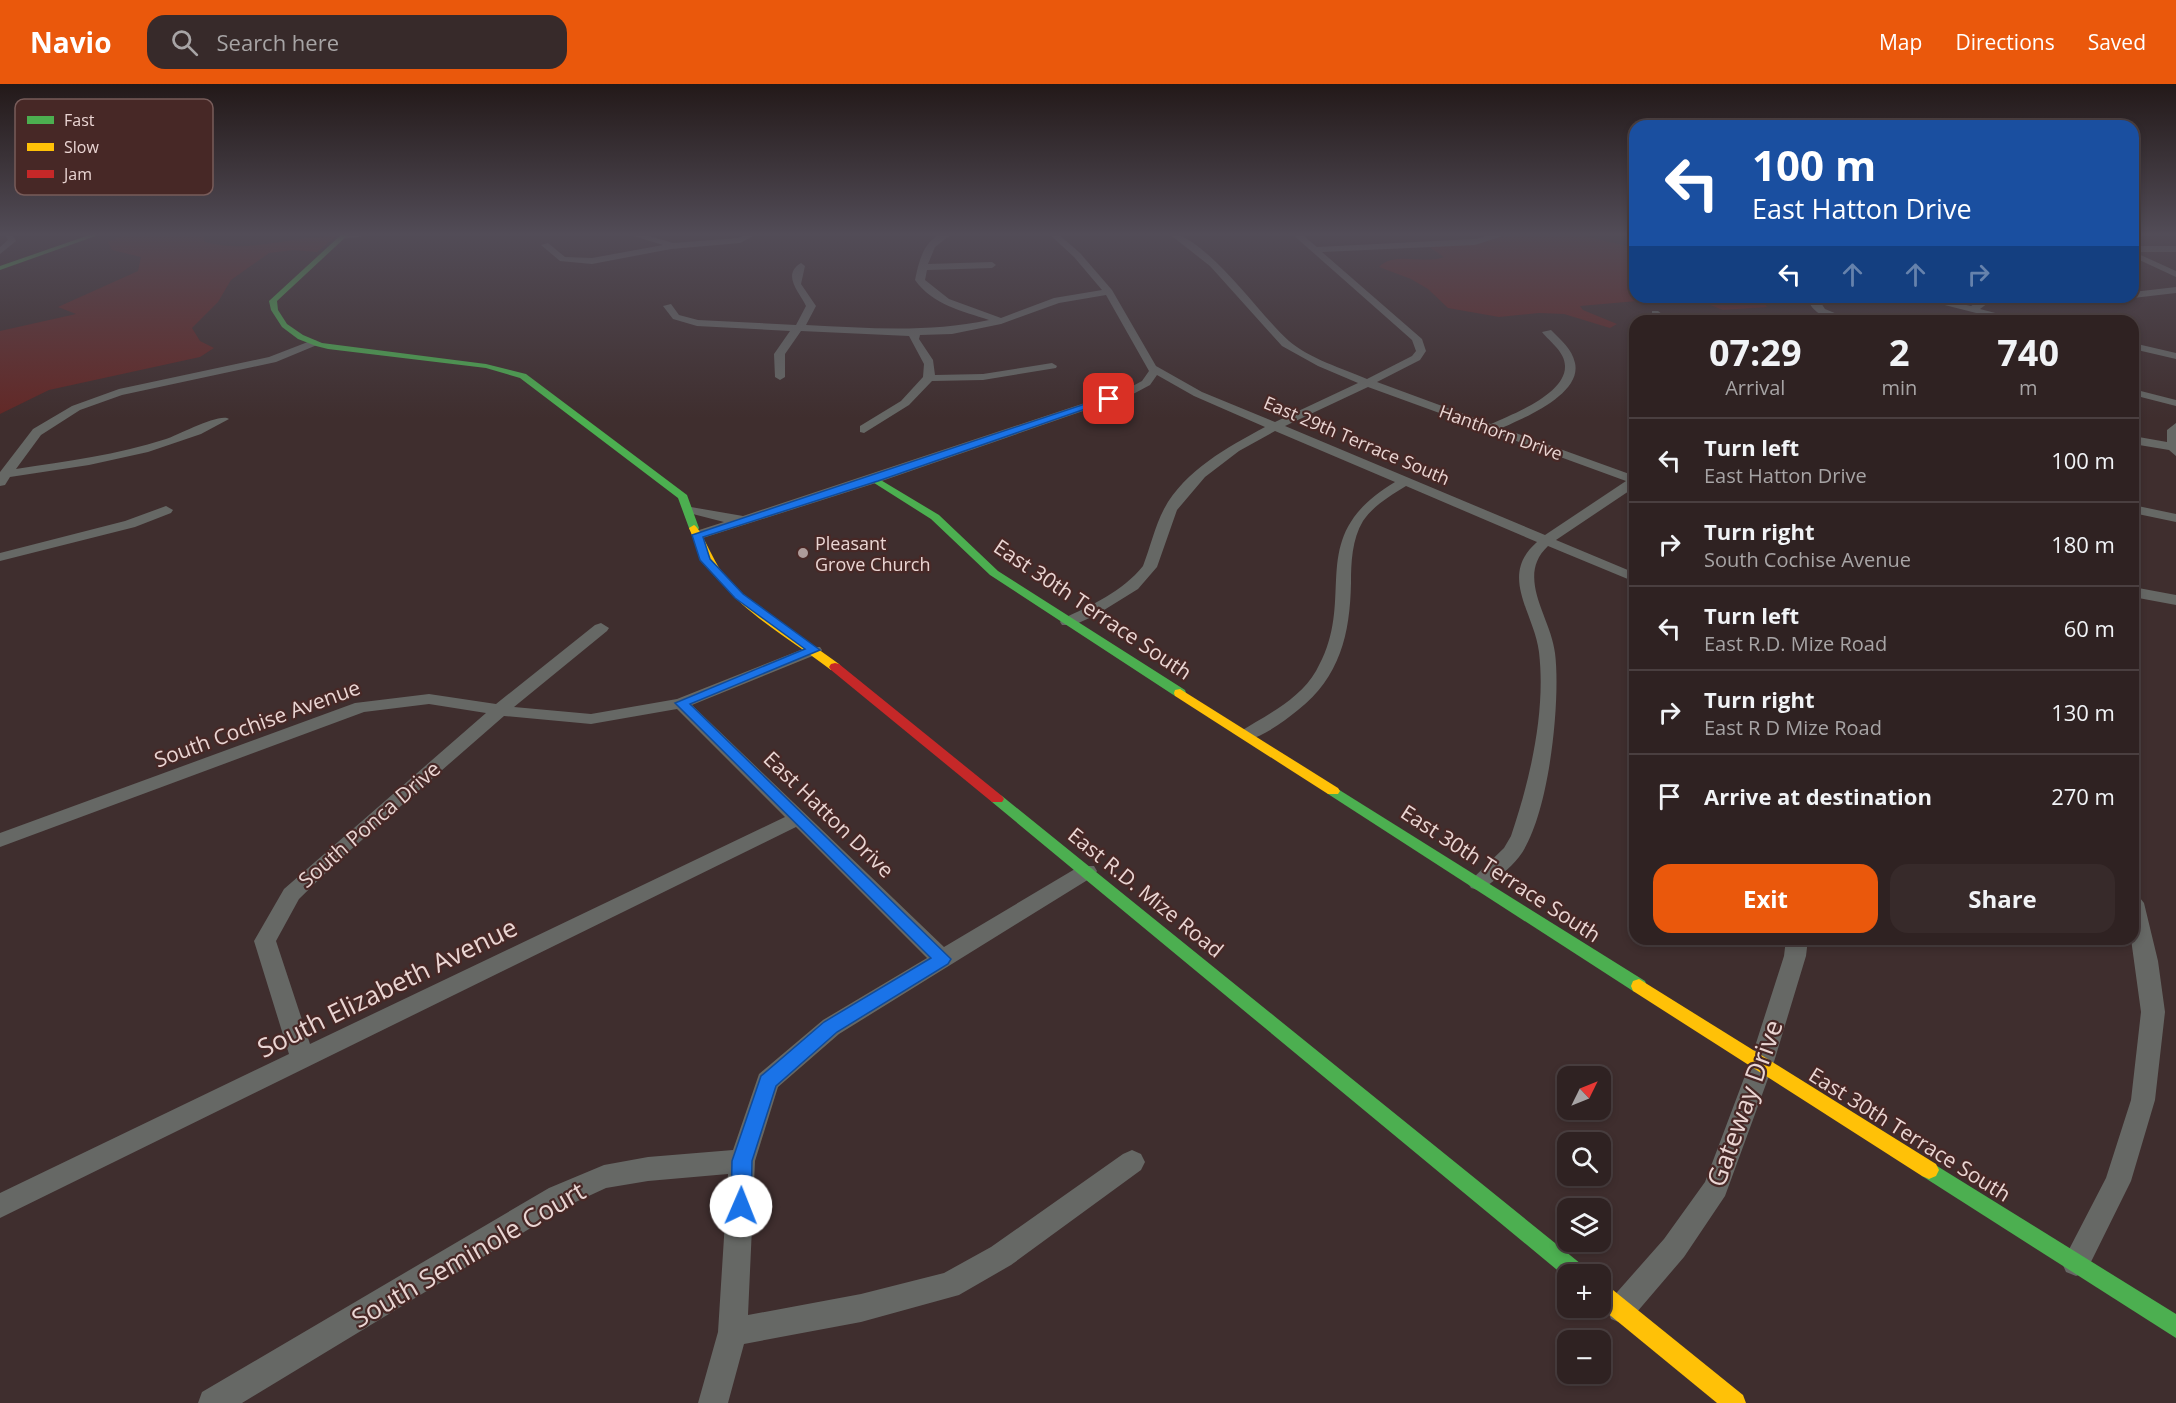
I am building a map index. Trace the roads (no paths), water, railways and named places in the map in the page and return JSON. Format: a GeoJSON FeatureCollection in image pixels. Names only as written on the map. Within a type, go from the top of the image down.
{"type":"FeatureCollection","features":[{"type":"Feature","properties":{"kind":"main road"},"geometry":{"type":"LineString","coordinates":[[280,295],[273,301],[273,313],[282,324],[312,343],[328,347],[486,366],[523,376],[675,490],[683,497],[690,509]]}},
{"type":"Feature","properties":{"kind":"main road","name":"East 30th Terrace South"},"geometry":{"type":"LineString","coordinates":[[874,479],[935,517],[994,573],[1068,622],[2176,1327]]}},
{"type":"Feature","properties":{"kind":"main road","name":"East R.D. Mize Road"},"geometry":{"type":"LineString","coordinates":[[690,509],[705,560],[739,596],[814,650],[1566,1264]]}},
{"type":"Feature","properties":{"kind":"main road"},"geometry":{"type":"LineString","coordinates":[[1611,1302],[1735,1403]]}},
{"type":"Feature","properties":{"kind":"street"},"geometry":{"type":"LineString","coordinates":[[780,377],[777,365],[779,352],[809,316],[812,306],[803,295]]}},
{"type":"Feature","properties":{"kind":"street"},"geometry":{"type":"LineString","coordinates":[[935,295],[1001,321]]}},
{"type":"Feature","properties":{"kind":"street"},"geometry":{"type":"LineString","coordinates":[[668,306],[669,311],[679,318],[726,325],[915,333],[952,331],[1001,321],[1057,300],[1092,295]]}},
{"type":"Feature","properties":{"kind":"street"},"geometry":{"type":"LineString","coordinates":[[698,535],[874,479],[1131,391],[1146,383],[1155,371],[1134,339],[1110,295]]}},
{"type":"Feature","properties":{"kind":"street","name":"Hanthorn Drive"},"geometry":{"type":"LineString","coordinates":[[1241,295],[1286,344],[1322,364],[1629,479]]}},
{"type":"Feature","properties":{"kind":"street"},"geometry":{"type":"LineString","coordinates":[[1068,622],[1116,599],[1144,575],[1150,567],[1172,509],[1184,490],[1200,474],[1235,448],[1275,426],[1416,358],[1421,351],[1420,344],[1365,295]]}},
{"type":"Feature","properties":{"kind":"street"},"geometry":{"type":"LineString","coordinates":[[1815,303],[1821,310],[1834,315]]}},
{"type":"Feature","properties":{"kind":"street"},"geometry":{"type":"LineString","coordinates":[[1943,303],[1994,315]]}},
{"type":"Feature","properties":{"kind":"street"},"geometry":{"type":"LineString","coordinates":[[1972,310],[1982,303]]}},
{"type":"Feature","properties":{"kind":"street"},"geometry":{"type":"LineString","coordinates":[[1492,428],[1550,399],[1568,380],[1571,369],[1569,357],[1561,342],[1547,332]]}},
{"type":"Feature","properties":{"kind":"street"},"geometry":{"type":"LineString","coordinates":[[864,429],[916,395],[929,378],[930,366],[914,339],[915,333]]}},
{"type":"Feature","properties":{"kind":"street"},"geometry":{"type":"LineString","coordinates":[[3,478],[37,432],[76,408],[119,392],[272,360],[312,343]]}},
{"type":"Feature","properties":{"kind":"street"},"geometry":{"type":"LineString","coordinates":[[2139,347],[2176,356]]}},
{"type":"Feature","properties":{"kind":"street"},"geometry":{"type":"LineString","coordinates":[[929,378],[983,377],[1052,366]]}},
{"type":"Feature","properties":{"kind":"street","name":"East 29th Terrace South"},"geometry":{"type":"LineString","coordinates":[[1155,371],[1198,394],[1547,540]]}},
{"type":"Feature","properties":{"kind":"street"},"geometry":{"type":"LineString","coordinates":[[2139,394],[2176,403]]}},
{"type":"Feature","properties":{"kind":"street"},"geometry":{"type":"LineString","coordinates":[[3,478],[147,450],[189,437],[223,419]]}},
{"type":"Feature","properties":{"kind":"street"},"geometry":{"type":"LineString","coordinates":[[2139,441],[2174,449],[2173,430],[2176,427]]}},
{"type":"Feature","properties":{"kind":"street"},"geometry":{"type":"LineString","coordinates":[[1247,735],[1295,705],[1325,671],[1336,647],[1343,600],[1344,551],[1351,529],[1372,500],[1407,480]]}},
{"type":"Feature","properties":{"kind":"street"},"geometry":{"type":"LineString","coordinates":[[1478,883],[1512,851],[1523,831],[1542,745],[1547,704],[1547,651],[1525,575],[1530,556],[1547,540],[1629,485]]}},
{"type":"Feature","properties":{"kind":"street"},"geometry":{"type":"LineString","coordinates":[[690,509],[720,518],[757,517]]}},
{"type":"Feature","properties":{"kind":"street"},"geometry":{"type":"LineString","coordinates":[[0,557],[130,524],[166,510]]}},
{"type":"Feature","properties":{"kind":"street"},"geometry":{"type":"LineString","coordinates":[[2139,510],[2176,518]]}},
{"type":"Feature","properties":{"kind":"street"},"geometry":{"type":"LineString","coordinates":[[1547,540],[1629,575]]}},
{"type":"Feature","properties":{"kind":"street"},"geometry":{"type":"LineString","coordinates":[[2139,593],[2176,600]]}},
{"type":"Feature","properties":{"kind":"street","name":"South Ponca Drive"},"geometry":{"type":"LineString","coordinates":[[303,1059],[265,941],[291,894],[332,855],[501,709],[601,628]]}},
{"type":"Feature","properties":{"kind":"street","name":"South Cochise Avenue"},"geometry":{"type":"LineString","coordinates":[[0,840],[361,707],[429,699],[538,716],[591,719],[681,703],[814,650]]}},
{"type":"Feature","properties":{"kind":"street","name":"East Hatton Drive"},"geometry":{"type":"LineString","coordinates":[[681,703],[942,959]]}},
{"type":"Feature","properties":{"kind":"street","name":"South Elizabeth Avenue"},"geometry":{"type":"LineString","coordinates":[[0,1206],[799,819]]}},
{"type":"Feature","properties":{"kind":"street"},"geometry":{"type":"LineString","coordinates":[[713,1403],[734,1332],[742,1161],[768,1081],[831,1027],[1087,871]]}},
{"type":"Feature","properties":{"kind":"street"},"geometry":{"type":"LineString","coordinates":[[2076,1263],[2118,1180],[2143,1100],[2153,1012],[2147,961],[2139,928]]}},
{"type":"Feature","properties":{"kind":"street","name":"Gateway Drive"},"geometry":{"type":"LineString","coordinates":[[1621,1310],[1674,1248],[1716,1188],[1761,1065],[1795,956],[1796,945]]}},
{"type":"Feature","properties":{"kind":"street","name":"South Seminole Court"},"geometry":{"type":"LineString","coordinates":[[213,1403],[558,1197],[604,1176],[648,1169],[742,1161]]}},
{"type":"Feature","properties":{"kind":"street"},"geometry":{"type":"LineString","coordinates":[[734,1332],[861,1308],[949,1285],[1001,1256],[1132,1162]]}},
{"type":"Feature","properties":{"kind":"place","name":"Pleasant Grove Church"},"geometry":{"type":"Point","coordinates":[803,553]}}]}
